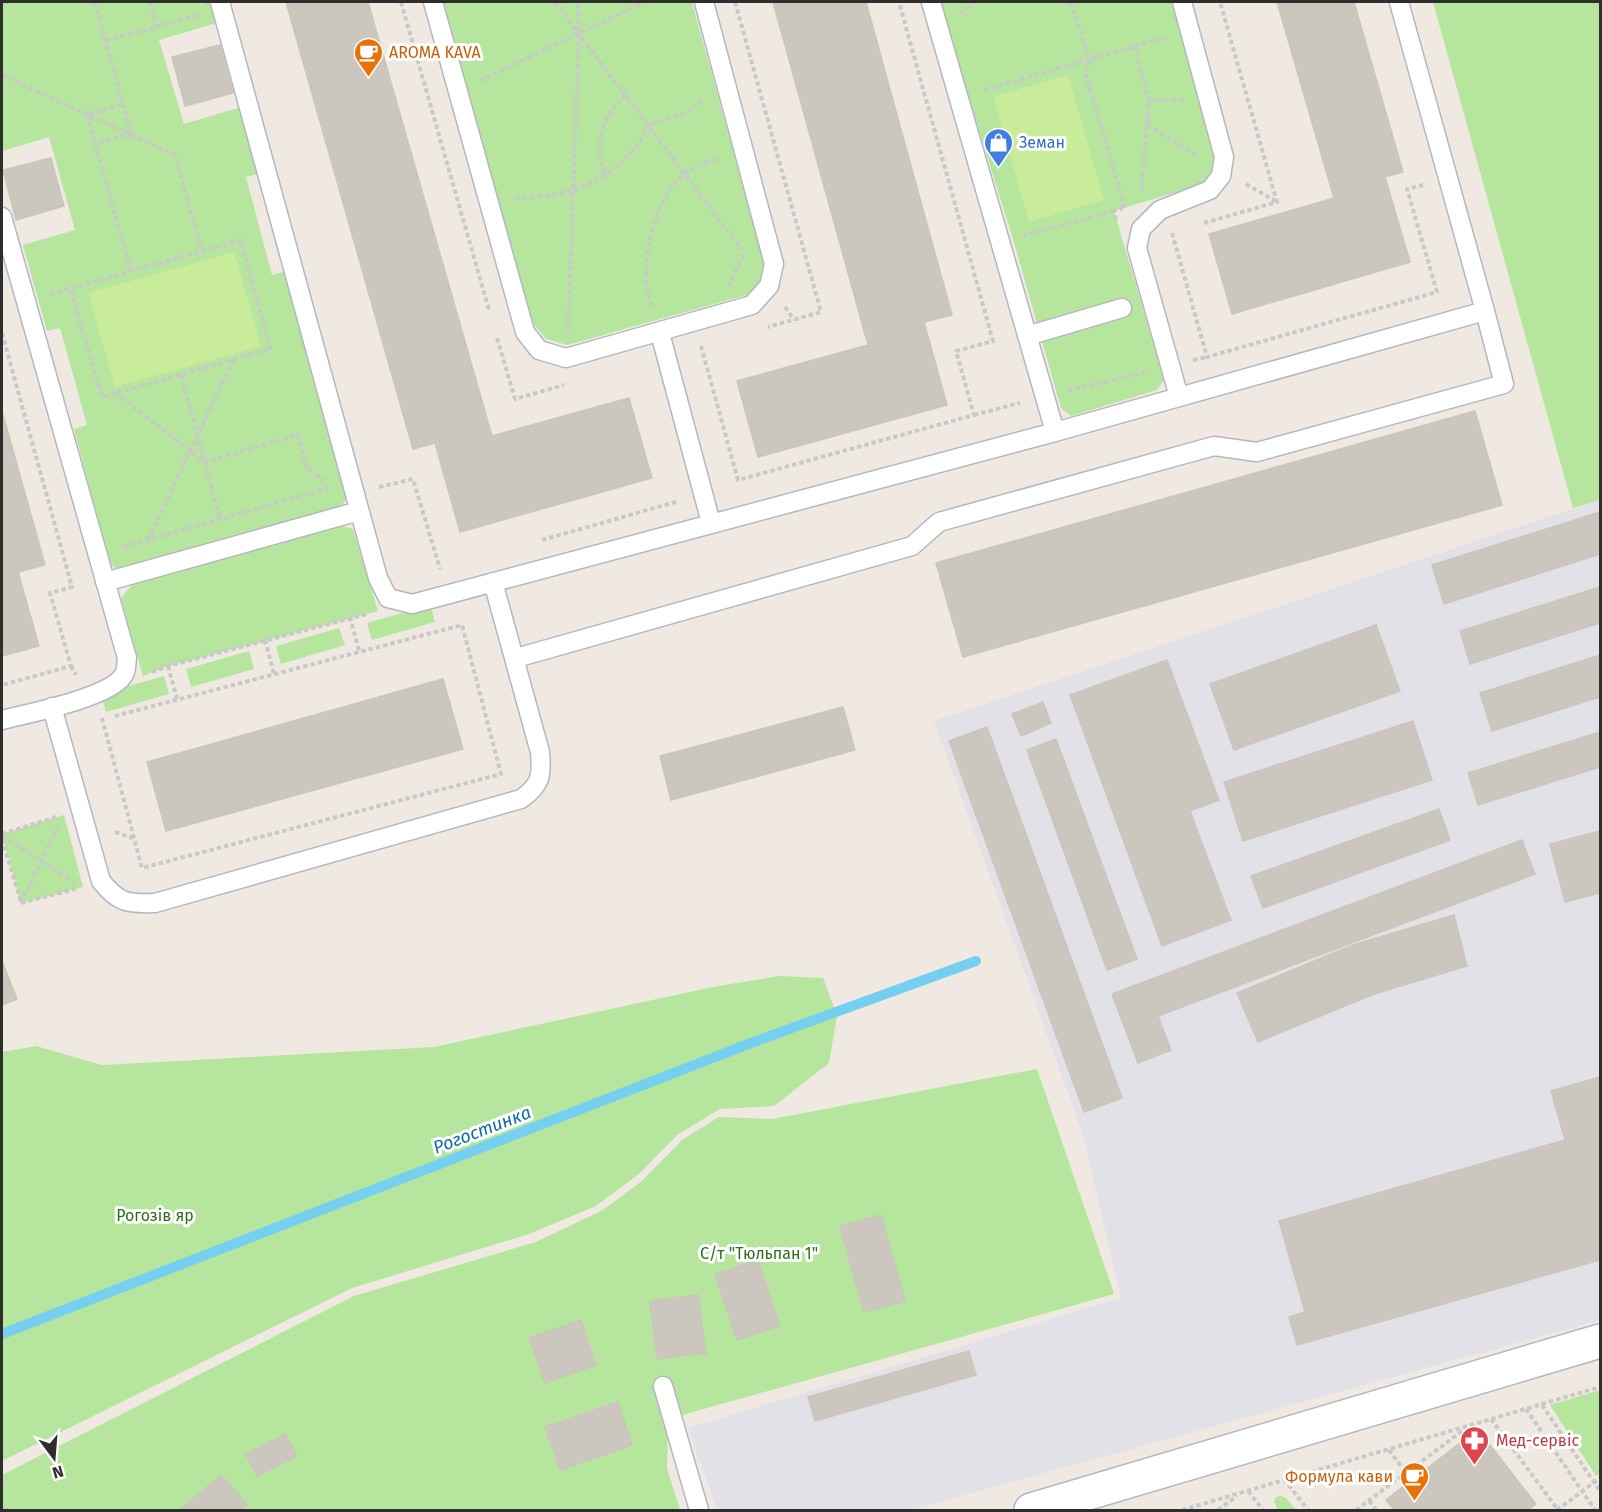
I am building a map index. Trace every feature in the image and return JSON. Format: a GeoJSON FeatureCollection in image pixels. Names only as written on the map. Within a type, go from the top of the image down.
{"type":"FeatureCollection","features":[{"type":"Feature","properties":{"kind":"street"},"geometry":{"type":"LineString","coordinates":[[1031,1510],[1600,1341]]}},
{"type":"Feature","properties":{"kind":"lane"},"geometry":{"type":"LineString","coordinates":[[433,2],[525,332],[539,350],[566,358],[752,305],[769,286],[774,264],[704,2]]}},
{"type":"Feature","properties":{"kind":"lane"},"geometry":{"type":"LineString","coordinates":[[931,2],[1055,432]]}},
{"type":"Feature","properties":{"kind":"lane"},"geometry":{"type":"LineString","coordinates":[[1179,398],[1137,248],[1141,229],[1160,210],[1210,190],[1221,176],[1224,157],[1182,2]]}},
{"type":"Feature","properties":{"kind":"lane"},"geometry":{"type":"LineString","coordinates":[[516,658],[912,546],[939,522],[1214,446],[1257,452],[1504,384],[1398,2]]}},
{"type":"Feature","properties":{"kind":"lane"},"geometry":{"type":"LineString","coordinates":[[221,5],[378,578],[388,598],[412,604],[1055,432],[1485,311]]}},
{"type":"Feature","properties":{"kind":"lane"},"geometry":{"type":"LineString","coordinates":[[2,217],[127,658],[125,674],[112,687],[52,707],[2,720]]}},
{"type":"Feature","properties":{"kind":"lane"},"geometry":{"type":"LineString","coordinates":[[1027,336],[1122,308]]}},
{"type":"Feature","properties":{"kind":"lane"},"geometry":{"type":"LineString","coordinates":[[660,333],[711,523]]}},
{"type":"Feature","properties":{"kind":"lane"},"geometry":{"type":"LineString","coordinates":[[105,582],[359,511]]}},
{"type":"Feature","properties":{"kind":"lane"},"geometry":{"type":"LineString","coordinates":[[52,707],[101,882],[119,900],[134,904],[155,903],[521,800],[533,791],[542,769],[534,724],[493,582]]}},
{"type":"Feature","properties":{"kind":"lane"},"geometry":{"type":"LineString","coordinates":[[663,1386],[699,1510]]}},
{"type":"Feature","properties":{"kind":"path"},"geometry":{"type":"LineString","coordinates":[[95,2],[131,135]]}},
{"type":"Feature","properties":{"kind":"path"},"geometry":{"type":"LineString","coordinates":[[150,2],[157,27]]}},
{"type":"Feature","properties":{"kind":"path"},"geometry":{"type":"LineString","coordinates":[[401,2],[492,320]]}},
{"type":"Feature","properties":{"kind":"path"},"geometry":{"type":"LineString","coordinates":[[555,2],[794,320]]}},
{"type":"Feature","properties":{"kind":"path"},"geometry":{"type":"LineString","coordinates":[[568,333],[579,33],[578,2]]}},
{"type":"Feature","properties":{"kind":"path"},"geometry":{"type":"LineString","coordinates":[[459,91],[644,2]]}},
{"type":"Feature","properties":{"kind":"path"},"geometry":{"type":"LineString","coordinates":[[735,2],[821,312],[763,328]]}},
{"type":"Feature","properties":{"kind":"path"},"geometry":{"type":"LineString","coordinates":[[898,2],[993,341],[956,351],[974,415]]}},
{"type":"Feature","properties":{"kind":"path"},"geometry":{"type":"LineString","coordinates":[[1071,2],[1089,59],[1086,75],[1125,208]]}},
{"type":"Feature","properties":{"kind":"path"},"geometry":{"type":"LineString","coordinates":[[1193,226],[1277,202],[1220,2]]}},
{"type":"Feature","properties":{"kind":"path"},"geometry":{"type":"LineString","coordinates":[[106,41],[157,27],[221,5]]}},
{"type":"Feature","properties":{"kind":"path"},"geometry":{"type":"LineString","coordinates":[[959,98],[1190,29]]}},
{"type":"Feature","properties":{"kind":"path"},"geometry":{"type":"LineString","coordinates":[[1134,46],[1149,101],[1140,203]]}},
{"type":"Feature","properties":{"kind":"path"},"geometry":{"type":"LineString","coordinates":[[2,75],[175,155],[202,251]]}},
{"type":"Feature","properties":{"kind":"path"},"geometry":{"type":"LineString","coordinates":[[605,173],[601,164],[601,140],[605,118],[616,102],[626,95]]}},
{"type":"Feature","properties":{"kind":"path"},"geometry":{"type":"LineString","coordinates":[[508,196],[529,198],[573,191],[621,163],[638,144],[648,125],[687,113],[706,98]]}},
{"type":"Feature","properties":{"kind":"path"},"geometry":{"type":"LineString","coordinates":[[1149,101],[1192,100]]}},
{"type":"Feature","properties":{"kind":"path"},"geometry":{"type":"LineString","coordinates":[[87,114],[123,105]]}},
{"type":"Feature","properties":{"kind":"path"},"geometry":{"type":"LineString","coordinates":[[87,114],[131,272]]}},
{"type":"Feature","properties":{"kind":"path"},"geometry":{"type":"LineString","coordinates":[[95,144],[131,135]]}},
{"type":"Feature","properties":{"kind":"path"},"geometry":{"type":"LineString","coordinates":[[655,312],[648,297],[645,274],[647,247],[671,189],[685,174],[699,164],[728,158]]}},
{"type":"Feature","properties":{"kind":"path"},"geometry":{"type":"LineString","coordinates":[[711,342],[701,345],[738,480],[974,415],[1207,357],[1437,292],[1407,189],[1430,183]]}},
{"type":"Feature","properties":{"kind":"path"},"geometry":{"type":"LineString","coordinates":[[1013,239],[1114,211]]}},
{"type":"Feature","properties":{"kind":"path"},"geometry":{"type":"LineString","coordinates":[[1172,232],[1207,357]]}},
{"type":"Feature","properties":{"kind":"path"},"geometry":{"type":"LineString","coordinates":[[241,240],[270,349],[102,397],[70,288],[202,251],[241,240]]}},
{"type":"Feature","properties":{"kind":"path"},"geometry":{"type":"LineString","coordinates":[[724,293],[750,243]]}},
{"type":"Feature","properties":{"kind":"path"},"geometry":{"type":"LineString","coordinates":[[495,331],[514,399],[568,384]]}},
{"type":"Feature","properties":{"kind":"path"},"geometry":{"type":"LineString","coordinates":[[2,333],[72,587],[50,593],[71,666],[2,685]]}},
{"type":"Feature","properties":{"kind":"path"},"geometry":{"type":"LineString","coordinates":[[148,540],[233,360]]}},
{"type":"Feature","properties":{"kind":"path"},"geometry":{"type":"LineString","coordinates":[[181,375],[220,519]]}},
{"type":"Feature","properties":{"kind":"path"},"geometry":{"type":"LineString","coordinates":[[115,393],[205,462]]}},
{"type":"Feature","properties":{"kind":"path"},"geometry":{"type":"LineString","coordinates":[[66,564],[335,486],[307,468],[298,435],[205,462]]}},
{"type":"Feature","properties":{"kind":"path"},"geometry":{"type":"LineString","coordinates":[[351,482],[376,475],[380,488],[413,479],[439,569],[450,566]]}},
{"type":"Feature","properties":{"kind":"path"},"geometry":{"type":"LineString","coordinates":[[539,541],[683,500]]}},
{"type":"Feature","properties":{"kind":"path"},"geometry":{"type":"LineString","coordinates":[[112,687],[168,666],[350,617],[412,604]]}},
{"type":"Feature","properties":{"kind":"path"},"geometry":{"type":"LineString","coordinates":[[350,617],[359,651]]}},
{"type":"Feature","properties":{"kind":"path"},"geometry":{"type":"LineString","coordinates":[[462,625],[501,774],[142,868],[102,719],[274,674],[462,625]]}},
{"type":"Feature","properties":{"kind":"path"},"geometry":{"type":"LineString","coordinates":[[265,640],[274,674]]}},
{"type":"Feature","properties":{"kind":"path"},"geometry":{"type":"LineString","coordinates":[[168,666],[177,699]]}},
{"type":"Feature","properties":{"kind":"path"},"geometry":{"type":"LineString","coordinates":[[63,815],[21,903],[2,837],[63,815]]}},
{"type":"Feature","properties":{"kind":"path"},"geometry":{"type":"LineString","coordinates":[[2,837],[83,887]]}},
{"type":"Feature","properties":{"kind":"path"},"geometry":{"type":"LineString","coordinates":[[1182,1510],[1600,1387]]}},
{"type":"Feature","properties":{"kind":"path"},"geometry":{"type":"LineString","coordinates":[[1542,1404],[1600,1491]]}},
{"type":"Feature","properties":{"kind":"path"},"geometry":{"type":"LineString","coordinates":[[1526,1409],[1595,1510]]}},
{"type":"Feature","properties":{"kind":"path"},"geometry":{"type":"LineString","coordinates":[[1491,1419],[1557,1510],[1600,1478]]}},
{"type":"Feature","properties":{"kind":"path"},"geometry":{"type":"LineString","coordinates":[[1356,1510],[1468,1426]]}},
{"type":"Feature","properties":{"kind":"path"},"geometry":{"type":"LineString","coordinates":[[1389,1450],[1406,1473]]}},
{"type":"Feature","properties":{"kind":"path"},"geometry":{"type":"LineString","coordinates":[[1284,1479],[1308,1510]]}},
{"type":"Feature","properties":{"kind":"path"},"geometry":{"type":"LineString","coordinates":[[1248,1491],[1263,1510]]}},
{"type":"Feature","properties":{"kind":"path"},"geometry":{"type":"LineString","coordinates":[[1218,1510],[1224,1509],[1240,1494]]}},
{"type":"Feature","properties":{"kind":"path"},"geometry":{"type":"LineString","coordinates":[[1369,1501],[1376,1510]]}},
{"type":"Feature","properties":{"kind":"shaded area"},"geometry":{"type":"Polygon","coordinates":[[[1600,500],[1600,1320],[910,1510],[717,1510],[688,1428],[1121,1298],[1083,1135],[934,721],[1600,500]]]}},
{"type":"Feature","properties":{"kind":"green space"},"geometry":{"type":"Polygon","coordinates":[[[2,2],[198,2],[199,4],[214,2],[220,22],[159,40],[184,124],[241,107],[258,174],[246,177],[272,275],[288,271],[347,498],[339,509],[119,571],[110,563],[74,429],[87,425],[60,328],[47,331],[23,245],[75,230],[49,137],[2,151],[2,2]]]}},
{"type":"Feature","properties":{"kind":"green space"},"geometry":{"type":"Polygon","coordinates":[[[443,2],[692,2],[764,264],[764,279],[750,294],[567,345],[546,339],[532,322],[443,2]]]}},
{"type":"Feature","properties":{"kind":"green space"},"geometry":{"type":"Polygon","coordinates":[[[939,2],[1175,2],[1218,156],[1215,170],[1206,183],[1114,211],[1164,380],[1157,390],[1071,416],[1061,408],[1013,239],[939,2]]]}},
{"type":"Feature","properties":{"kind":"green space"},"geometry":{"type":"Polygon","coordinates":[[[1433,2],[1600,2],[1600,500],[1573,508],[1433,2]]]}},
{"type":"Feature","properties":{"kind":"green space"},"geometry":{"type":"Polygon","coordinates":[[[1068,75],[1104,200],[1029,222],[993,97],[1068,75]]]}},
{"type":"Feature","properties":{"kind":"green space"},"geometry":{"type":"Polygon","coordinates":[[[234,252],[261,346],[115,387],[88,293],[234,252]]]}},
{"type":"Feature","properties":{"kind":"green space"},"geometry":{"type":"Polygon","coordinates":[[[339,525],[353,529],[378,611],[168,666],[143,676],[121,598],[133,584],[339,525]]]}},
{"type":"Feature","properties":{"kind":"green space"},"geometry":{"type":"Polygon","coordinates":[[[430,605],[435,622],[372,640],[367,623],[430,605]]]}},
{"type":"Feature","properties":{"kind":"green space"},"geometry":{"type":"Polygon","coordinates":[[[339,628],[345,645],[281,664],[276,646],[339,628]]]}},
{"type":"Feature","properties":{"kind":"green space"},"geometry":{"type":"Polygon","coordinates":[[[249,651],[254,669],[191,687],[186,669],[249,651]]]}},
{"type":"Feature","properties":{"kind":"green space"},"geometry":{"type":"Polygon","coordinates":[[[164,676],[169,694],[106,712],[101,694],[164,676]]]}},
{"type":"Feature","properties":{"kind":"green space"},"geometry":{"type":"Polygon","coordinates":[[[64,815],[83,887],[21,903],[2,834],[64,815]]]}},
{"type":"Feature","properties":{"kind":"green space","name":"Рогозів яр"},"geometry":{"type":"Polygon","coordinates":[[[779,976],[823,978],[837,1016],[829,1063],[774,1106],[720,1109],[677,1135],[639,1174],[596,1206],[529,1234],[352,1288],[2,1461],[2,1052],[36,1046],[102,1065],[434,1047],[713,987],[779,976]]]}},
{"type":"Feature","properties":{"kind":"green space","name":"С/т \"Тюльпан 1\""},"geometry":{"type":"Polygon","coordinates":[[[1037,1069],[1114,1294],[668,1419],[667,1468],[680,1510],[2,1510],[2,1475],[354,1296],[536,1242],[603,1210],[642,1181],[682,1140],[719,1117],[772,1119],[1037,1069]]]}},
{"type":"Feature","properties":{"kind":"green space"},"geometry":{"type":"Polygon","coordinates":[[[1600,1390],[1600,1473],[1596,1476],[1550,1405],[1600,1390]]]}},
{"type":"Feature","properties":{"kind":"green space"},"geometry":{"type":"Polygon","coordinates":[[[1276,1497],[1286,1498],[1296,1510],[1278,1510],[1274,1502],[1276,1497]]]}},
{"type":"Feature","properties":{"kind":"building"},"geometry":{"type":"Polygon","coordinates":[[[286,2],[368,2],[492,436],[629,398],[652,478],[460,532],[435,443],[413,449],[286,2]]]}},
{"type":"Feature","properties":{"kind":"building"},"geometry":{"type":"Polygon","coordinates":[[[773,2],[866,2],[952,315],[924,322],[947,405],[758,457],[737,381],[868,345],[773,2]]]}},
{"type":"Feature","properties":{"kind":"building"},"geometry":{"type":"Polygon","coordinates":[[[1277,2],[1354,2],[1403,172],[1385,177],[1410,262],[1232,314],[1209,234],[1334,198],[1277,2]]]}},
{"type":"Feature","properties":{"kind":"building"},"geometry":{"type":"Polygon","coordinates":[[[220,45],[233,93],[185,106],[172,57],[220,45]]]}},
{"type":"Feature","properties":{"kind":"building"},"geometry":{"type":"Polygon","coordinates":[[[51,158],[64,206],[16,220],[3,170],[51,158]]]}},
{"type":"Feature","properties":{"kind":"building"},"geometry":{"type":"Polygon","coordinates":[[[2,411],[45,565],[18,572],[39,646],[2,656],[2,411]]]}},
{"type":"Feature","properties":{"kind":"building"},"geometry":{"type":"Polygon","coordinates":[[[1475,411],[1502,505],[963,657],[936,563],[1475,411]]]}},
{"type":"Feature","properties":{"kind":"building"},"geometry":{"type":"Polygon","coordinates":[[[1600,512],[1600,554],[1444,604],[1432,565],[1600,512]]]}},
{"type":"Feature","properties":{"kind":"building"},"geometry":{"type":"Polygon","coordinates":[[[1600,587],[1600,623],[1470,664],[1460,631],[1600,587]]]}},
{"type":"Feature","properties":{"kind":"building"},"geometry":{"type":"Polygon","coordinates":[[[1376,625],[1400,691],[1234,750],[1210,684],[1376,625]]]}},
{"type":"Feature","properties":{"kind":"building"},"geometry":{"type":"Polygon","coordinates":[[[1600,655],[1600,697],[1492,731],[1480,693],[1600,655]]]}},
{"type":"Feature","properties":{"kind":"building"},"geometry":{"type":"Polygon","coordinates":[[[1167,660],[1219,800],[1190,811],[1231,920],[1162,946],[1070,695],[1167,660]]]}},
{"type":"Feature","properties":{"kind":"building"},"geometry":{"type":"Polygon","coordinates":[[[443,679],[463,749],[166,831],[147,762],[443,679]]]}},
{"type":"Feature","properties":{"kind":"building"},"geometry":{"type":"Polygon","coordinates":[[[1043,702],[1051,723],[1021,736],[1012,714],[1043,702]]]}},
{"type":"Feature","properties":{"kind":"building"},"geometry":{"type":"Polygon","coordinates":[[[843,707],[855,750],[671,800],[660,756],[843,707]]]}},
{"type":"Feature","properties":{"kind":"building"},"geometry":{"type":"Polygon","coordinates":[[[1413,721],[1432,780],[1243,841],[1224,782],[1413,721]]]}},
{"type":"Feature","properties":{"kind":"building"},"geometry":{"type":"Polygon","coordinates":[[[987,727],[1122,1098],[1084,1112],[949,741],[987,727]]]}},
{"type":"Feature","properties":{"kind":"building"},"geometry":{"type":"Polygon","coordinates":[[[1600,732],[1600,767],[1478,805],[1468,773],[1600,732]]]}},
{"type":"Feature","properties":{"kind":"building"},"geometry":{"type":"Polygon","coordinates":[[[1056,739],[1137,959],[1107,970],[1027,750],[1056,739]]]}},
{"type":"Feature","properties":{"kind":"building"},"geometry":{"type":"Polygon","coordinates":[[[1439,809],[1450,840],[1263,908],[1251,876],[1439,809]]]}},
{"type":"Feature","properties":{"kind":"building"},"geometry":{"type":"Polygon","coordinates":[[[1600,831],[1600,893],[1565,902],[1550,844],[1600,831]]]}},
{"type":"Feature","properties":{"kind":"building"},"geometry":{"type":"Polygon","coordinates":[[[1522,840],[1535,874],[1158,1016],[1171,1050],[1138,1063],[1112,994],[1522,840]]]}},
{"type":"Feature","properties":{"kind":"building"},"geometry":{"type":"Polygon","coordinates":[[[1454,915],[1467,966],[1374,994],[1258,1042],[1237,993],[1353,945],[1454,915]]]}},
{"type":"Feature","properties":{"kind":"building"},"geometry":{"type":"Polygon","coordinates":[[[2,961],[17,999],[2,1005],[2,961]]]}},
{"type":"Feature","properties":{"kind":"building"},"geometry":{"type":"Polygon","coordinates":[[[1600,1077],[1600,1260],[1297,1345],[1289,1317],[1305,1312],[1279,1221],[1565,1140],[1551,1091],[1600,1077]]]}},
{"type":"Feature","properties":{"kind":"building"},"geometry":{"type":"Polygon","coordinates":[[[881,1215],[905,1301],[864,1312],[840,1226],[881,1215]]]}},
{"type":"Feature","properties":{"kind":"building"},"geometry":{"type":"Polygon","coordinates":[[[758,1260],[780,1326],[737,1340],[715,1274],[758,1260]]]}},
{"type":"Feature","properties":{"kind":"building"},"geometry":{"type":"Polygon","coordinates":[[[698,1295],[706,1353],[657,1359],[650,1301],[698,1295]]]}},
{"type":"Feature","properties":{"kind":"building"},"geometry":{"type":"Polygon","coordinates":[[[581,1320],[596,1365],[545,1383],[529,1338],[581,1320]]]}},
{"type":"Feature","properties":{"kind":"building"},"geometry":{"type":"Polygon","coordinates":[[[969,1351],[976,1375],[815,1421],[808,1397],[969,1351]]]}},
{"type":"Feature","properties":{"kind":"building"},"geometry":{"type":"Polygon","coordinates":[[[618,1402],[632,1445],[560,1470],[545,1427],[618,1402]]]}},
{"type":"Feature","properties":{"kind":"building"},"geometry":{"type":"Polygon","coordinates":[[[285,1434],[297,1456],[257,1476],[246,1454],[285,1434]]]}},
{"type":"Feature","properties":{"kind":"building"},"geometry":{"type":"Polygon","coordinates":[[[1469,1436],[1481,1451],[1490,1445],[1536,1504],[1528,1510],[1394,1510],[1386,1500],[1469,1436]]]}},
{"type":"Feature","properties":{"kind":"building"},"geometry":{"type":"Polygon","coordinates":[[[221,1475],[247,1504],[240,1510],[180,1510],[221,1475]]]}},
{"type":"Feature","properties":{"kind":"waterway","name":"Рогостинка"},"geometry":{"type":"LineString","coordinates":[[2,1334],[751,1043],[976,961]]}},
{"type":"Feature","properties":{"kind":"place","name":"AROMA KAVA"},"geometry":{"type":"Point","coordinates":[368,78]}},
{"type":"Feature","properties":{"kind":"place","name":"Земан"},"geometry":{"type":"Point","coordinates":[998,168]}},
{"type":"Feature","properties":{"kind":"place","name":"Мед-сервіс"},"geometry":{"type":"Point","coordinates":[1475,1466]}},
{"type":"Feature","properties":{"kind":"place","name":"Формула кави"},"geometry":{"type":"Point","coordinates":[1414,1502]}}]}
